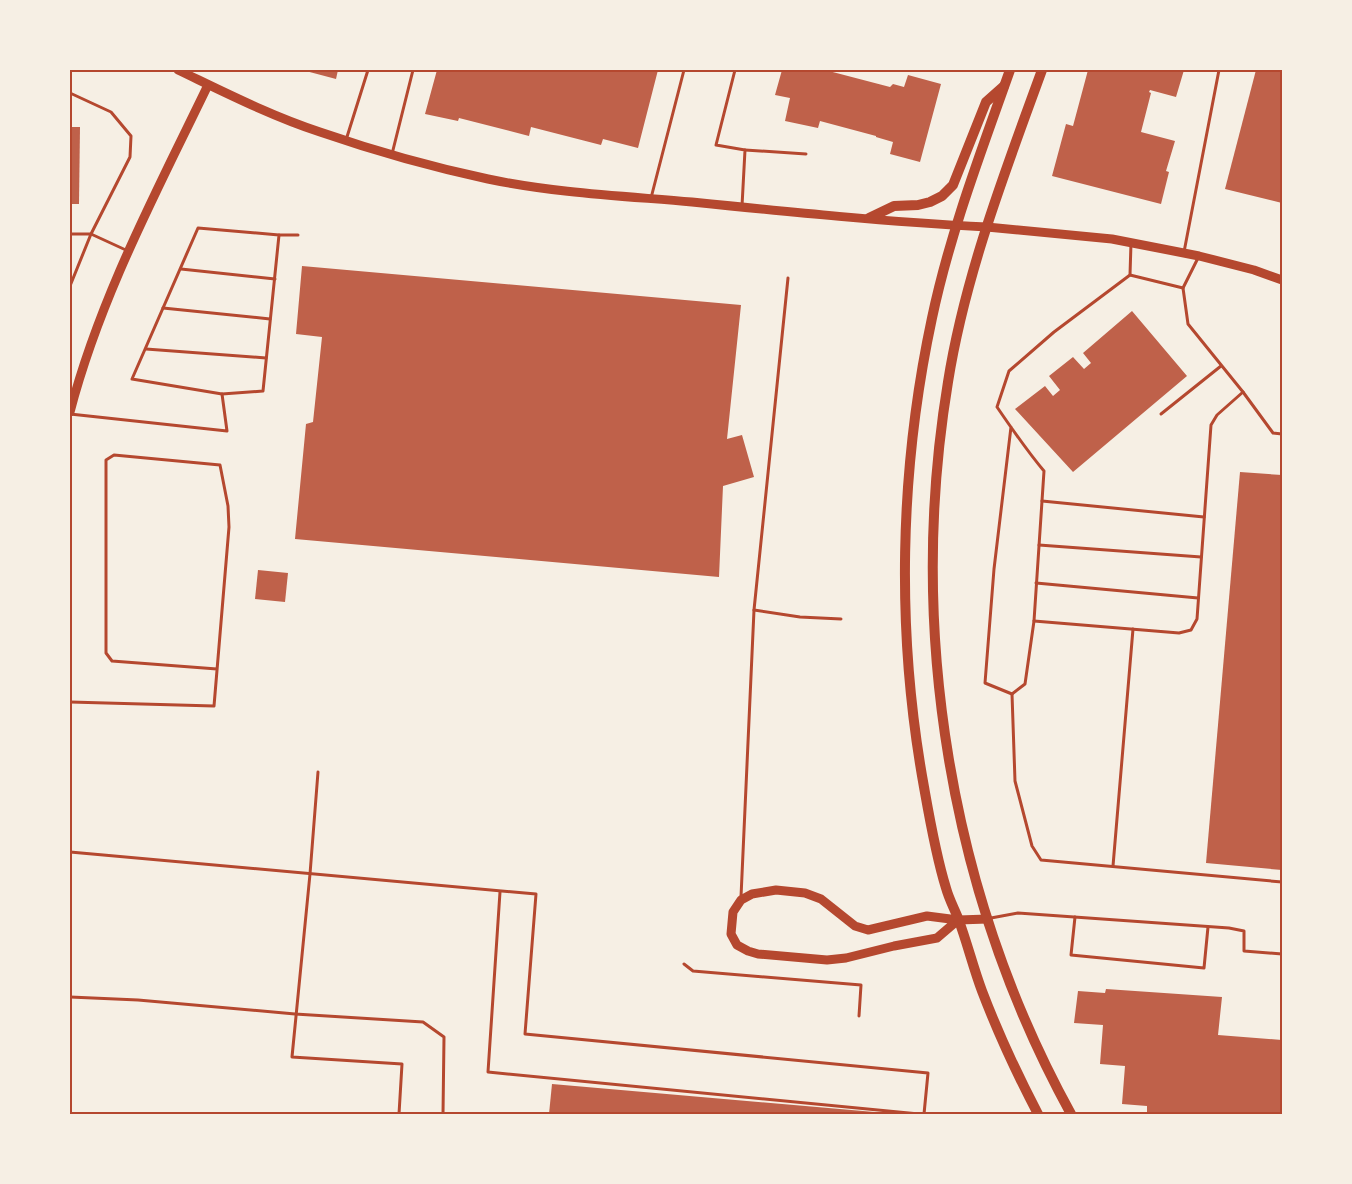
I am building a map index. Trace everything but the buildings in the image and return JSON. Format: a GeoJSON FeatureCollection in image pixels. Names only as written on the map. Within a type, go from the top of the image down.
{"type":"FeatureCollection","features":[{"type":"Feature","properties":{"kind":"main road"},"geometry":{"type":"LineString","coordinates":[[1010,70],[964,199],[933,315],[919,390],[909,464],[905,614],[917,748],[928,812],[946,889],[993,1020],[1038,1114]]}},
{"type":"Feature","properties":{"kind":"main road"},"geometry":{"type":"LineString","coordinates":[[1042,70],[987,227],[965,305],[948,382],[938,461],[933,569],[938,677],[947,744],[964,834],[978,889],[997,947],[1028,1026],[1071,1114]]}},
{"type":"Feature","properties":{"kind":"main road"},"geometry":{"type":"LineString","coordinates":[[869,218],[894,206],[918,205],[930,202],[942,196],[954,185],[986,102],[1005,86]]}},
{"type":"Feature","properties":{"kind":"street"},"geometry":{"type":"LineString","coordinates":[[178,70],[208,85],[318,132],[392,154],[514,184],[651,199],[1112,239],[1199,256],[1254,270],[1282,280]]}},
{"type":"Feature","properties":{"kind":"street"},"geometry":{"type":"LineString","coordinates":[[70,413],[81,370],[128,251],[208,85]]}},
{"type":"Feature","properties":{"kind":"street"},"geometry":{"type":"LineString","coordinates":[[958,920],[937,938],[846,958],[827,960],[758,954],[748,951],[738,944],[731,934],[733,912],[741,900],[752,894],[776,890],[806,893],[821,899],[855,926],[868,930],[927,916],[958,920],[988,919]]}},
{"type":"Feature","properties":{"kind":"lane"},"geometry":{"type":"LineString","coordinates":[[346,140],[368,70]]}},
{"type":"Feature","properties":{"kind":"lane"},"geometry":{"type":"LineString","coordinates":[[392,154],[413,70]]}},
{"type":"Feature","properties":{"kind":"lane"},"geometry":{"type":"LineString","coordinates":[[651,199],[684,70]]}},
{"type":"Feature","properties":{"kind":"lane"},"geometry":{"type":"LineString","coordinates":[[735,70],[716,145],[745,150],[806,154]]}},
{"type":"Feature","properties":{"kind":"lane"},"geometry":{"type":"LineString","coordinates":[[1184,253],[1219,70]]}},
{"type":"Feature","properties":{"kind":"lane"},"geometry":{"type":"LineString","coordinates":[[70,92],[111,112],[131,136],[130,157],[72,274],[70,286]]}},
{"type":"Feature","properties":{"kind":"lane"},"geometry":{"type":"LineString","coordinates":[[742,207],[745,150]]}},
{"type":"Feature","properties":{"kind":"lane"},"geometry":{"type":"LineString","coordinates":[[279,235],[263,391],[222,394],[132,379],[198,228],[298,235]]}},
{"type":"Feature","properties":{"kind":"lane"},"geometry":{"type":"LineString","coordinates":[[70,234],[91,234],[128,251]]}},
{"type":"Feature","properties":{"kind":"lane"},"geometry":{"type":"LineString","coordinates":[[1130,275],[1131,242]]}},
{"type":"Feature","properties":{"kind":"lane"},"geometry":{"type":"LineString","coordinates":[[1199,256],[1183,288],[1188,324],[1243,392],[1273,433],[1282,434]]}},
{"type":"Feature","properties":{"kind":"lane"},"geometry":{"type":"LineString","coordinates":[[180,269],[274,279]]}},
{"type":"Feature","properties":{"kind":"lane"},"geometry":{"type":"LineString","coordinates":[[1130,275],[1183,288]]}},
{"type":"Feature","properties":{"kind":"lane"},"geometry":{"type":"LineString","coordinates":[[1012,694],[1025,684],[1034,621],[1044,471],[997,407],[1009,371],[1054,332],[1130,275]]}},
{"type":"Feature","properties":{"kind":"lane"},"geometry":{"type":"LineString","coordinates":[[741,900],[754,610],[788,278]]}},
{"type":"Feature","properties":{"kind":"lane"},"geometry":{"type":"LineString","coordinates":[[163,308],[270,319]]}},
{"type":"Feature","properties":{"kind":"lane"},"geometry":{"type":"LineString","coordinates":[[146,349],[266,358]]}},
{"type":"Feature","properties":{"kind":"lane"},"geometry":{"type":"LineString","coordinates":[[1160,414],[1221,366]]}},
{"type":"Feature","properties":{"kind":"lane"},"geometry":{"type":"LineString","coordinates":[[1034,621],[1179,633],[1191,630],[1197,619],[1210,425],[1217,415],[1243,392]]}},
{"type":"Feature","properties":{"kind":"lane"},"geometry":{"type":"LineString","coordinates":[[70,413],[227,430],[222,394]]}},
{"type":"Feature","properties":{"kind":"lane"},"geometry":{"type":"LineString","coordinates":[[1011,427],[994,569],[984,683],[1012,694]]}},
{"type":"Feature","properties":{"kind":"lane"},"geometry":{"type":"LineString","coordinates":[[70,702],[214,706],[217,670],[228,527],[228,506],[220,465],[114,455],[106,460],[106,653],[112,661],[217,670]]}},
{"type":"Feature","properties":{"kind":"lane"},"geometry":{"type":"LineString","coordinates":[[1042,502],[1204,517]]}},
{"type":"Feature","properties":{"kind":"lane"},"geometry":{"type":"LineString","coordinates":[[1039,545],[1201,557]]}},
{"type":"Feature","properties":{"kind":"lane"},"geometry":{"type":"LineString","coordinates":[[1036,583],[1198,598]]}},
{"type":"Feature","properties":{"kind":"lane"},"geometry":{"type":"LineString","coordinates":[[754,610],[800,617],[841,619]]}},
{"type":"Feature","properties":{"kind":"lane"},"geometry":{"type":"LineString","coordinates":[[1113,866],[1133,629]]}},
{"type":"Feature","properties":{"kind":"lane"},"geometry":{"type":"LineString","coordinates":[[1012,694],[1015,781],[1032,846],[1041,860],[1282,882]]}},
{"type":"Feature","properties":{"kind":"lane"},"geometry":{"type":"LineString","coordinates":[[318,772],[292,1057],[402,1064],[399,1114]]}},
{"type":"Feature","properties":{"kind":"lane"},"geometry":{"type":"LineString","coordinates":[[70,852],[536,894],[525,1034],[928,1073],[924,1114]]}},
{"type":"Feature","properties":{"kind":"lane"},"geometry":{"type":"LineString","coordinates":[[500,892],[488,1072],[919,1114]]}},
{"type":"Feature","properties":{"kind":"lane"},"geometry":{"type":"LineString","coordinates":[[988,919],[1018,913],[1229,928],[1244,931],[1244,951],[1282,954]]}},
{"type":"Feature","properties":{"kind":"lane"},"geometry":{"type":"LineString","coordinates":[[1075,918],[1071,955],[1204,968],[1208,927]]}},
{"type":"Feature","properties":{"kind":"lane"},"geometry":{"type":"LineString","coordinates":[[684,964],[693,971],[861,985],[859,1016]]}},
{"type":"Feature","properties":{"kind":"lane"},"geometry":{"type":"LineString","coordinates":[[70,997],[138,1000],[295,1014],[422,1022],[444,1037],[443,1114]]}}]}
